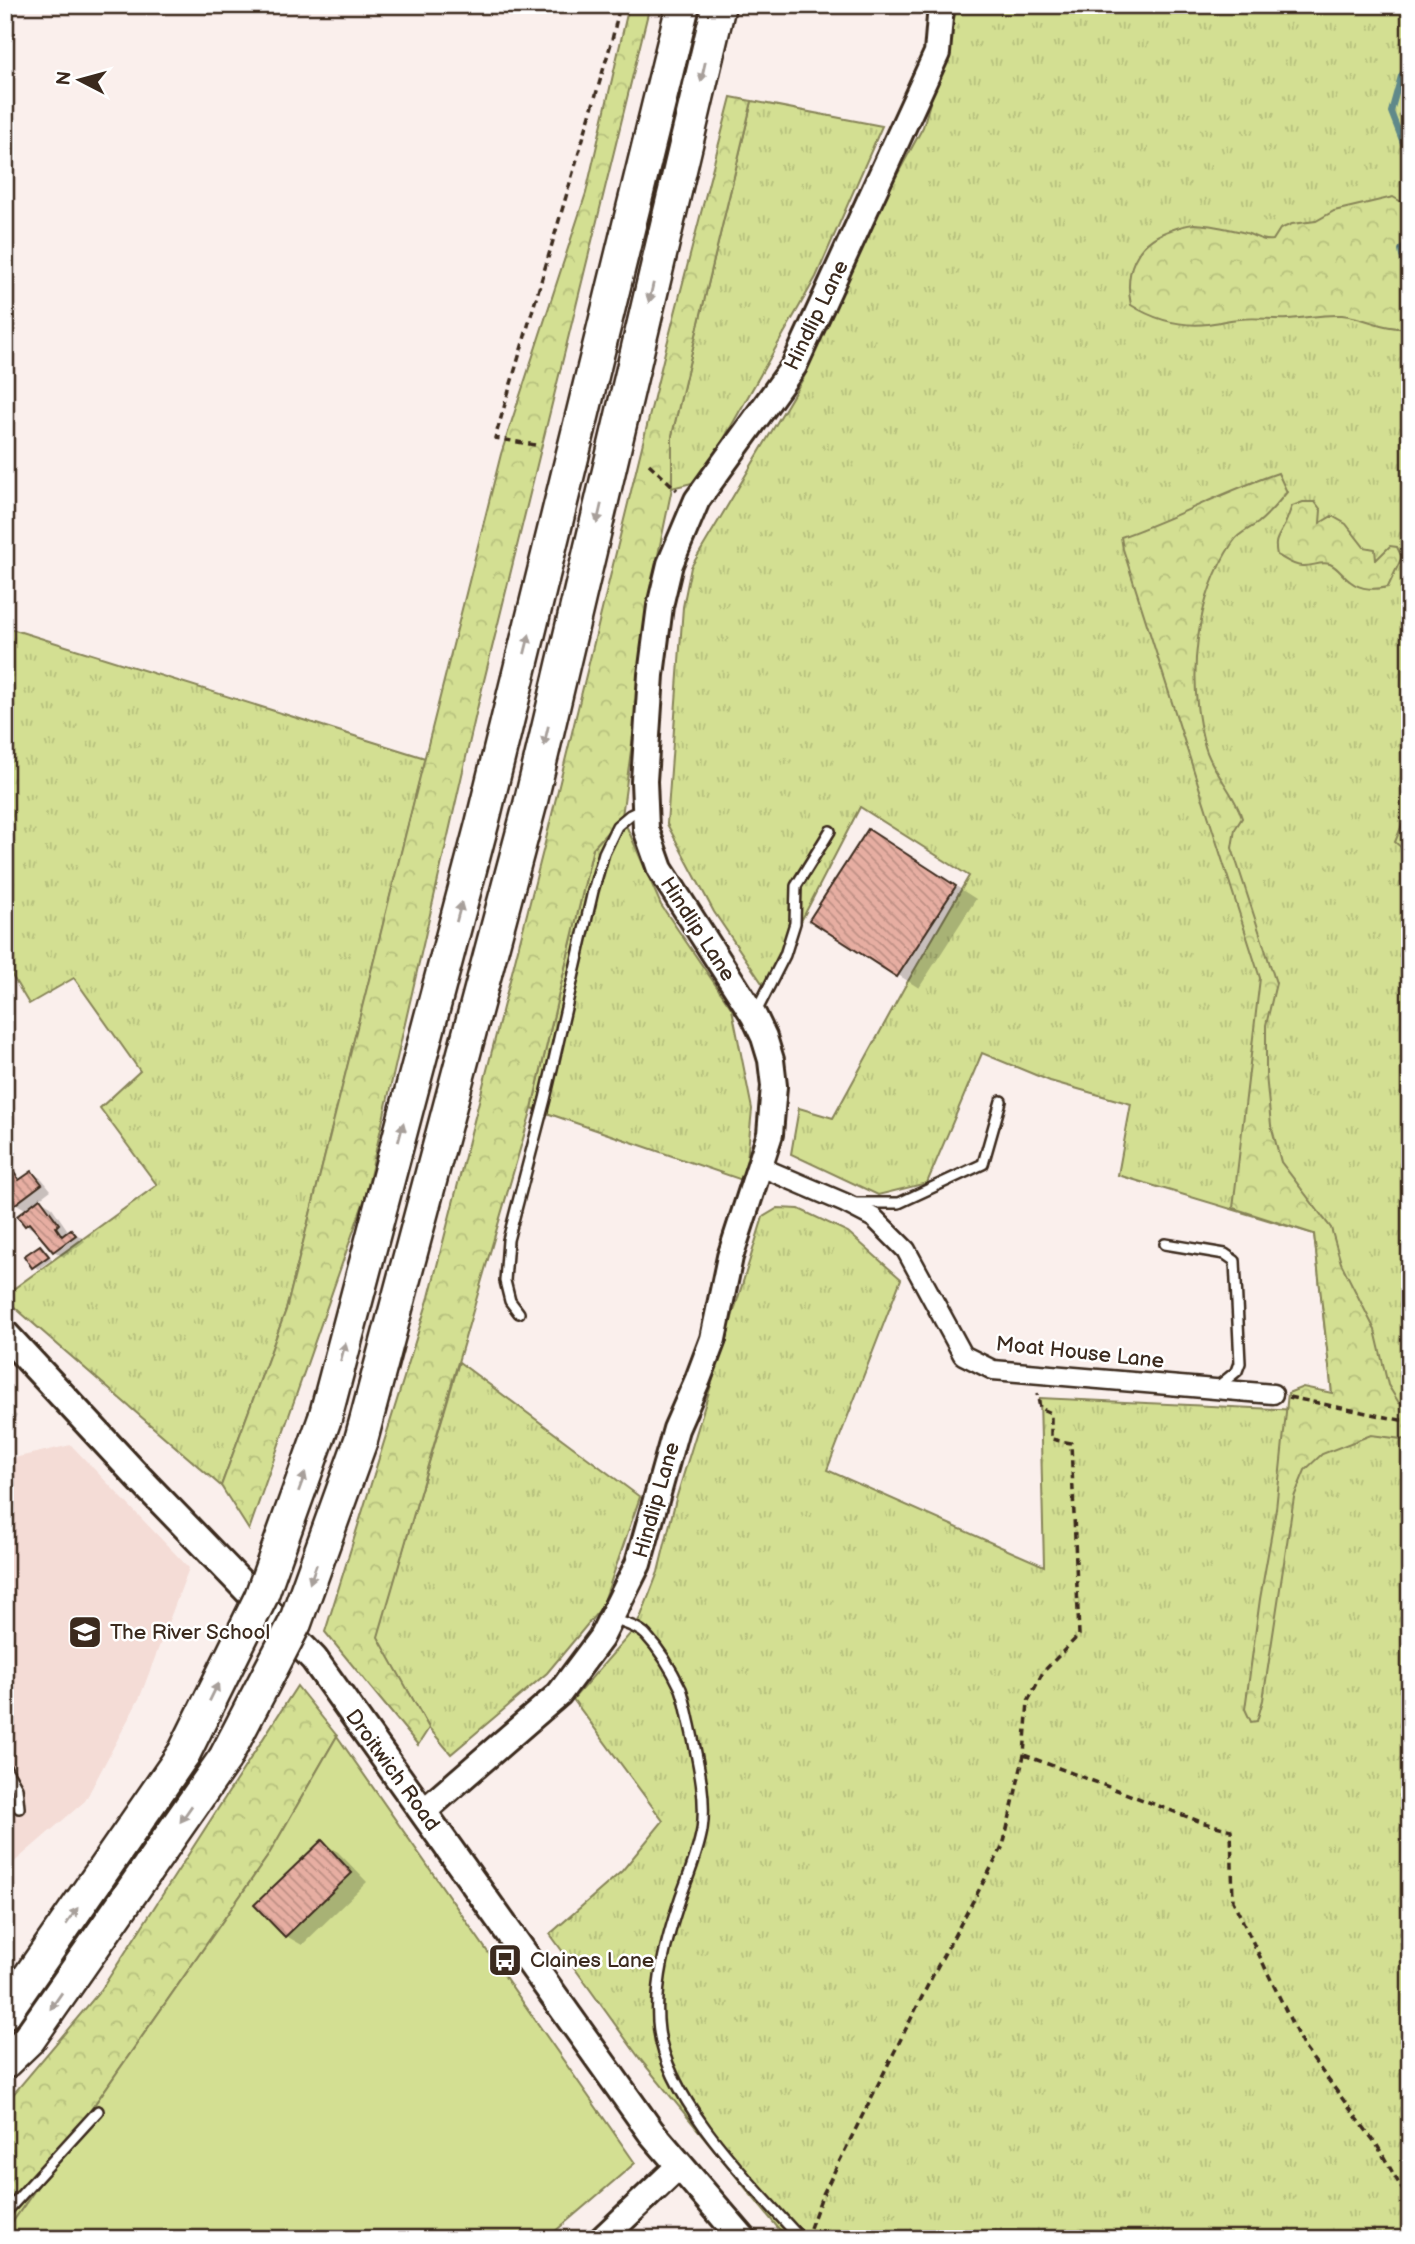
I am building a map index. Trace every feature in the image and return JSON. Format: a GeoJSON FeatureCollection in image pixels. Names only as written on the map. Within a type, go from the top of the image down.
{"type":"FeatureCollection","features":[{"type":"Feature","properties":{"kind":"highway"},"geometry":{"type":"LineString","coordinates":[[5,2012],[184,1753],[261,1597],[325,1418],[482,824],[683,5]]}},
{"type":"Feature","properties":{"kind":"highway"},"geometry":{"type":"LineString","coordinates":[[5,2062],[29,2039],[225,1758],[295,1623],[360,1440],[530,805],[719,5]]}},
{"type":"Feature","properties":{"kind":"main road","name":"Droitwich Road"},"geometry":{"type":"LineString","coordinates":[[5,1334],[139,1478],[314,1659],[651,2132],[743,2239]]}},
{"type":"Feature","properties":{"kind":"street","name":"Hindlip Lane"},"geometry":{"type":"LineString","coordinates":[[423,1812],[559,1694],[601,1638],[638,1564],[676,1429],[713,1339],[730,1256],[770,1134],[774,1086],[765,1037],[660,869],[646,829],[644,808],[651,676],[660,606],[670,564],[697,500],[794,366],[937,53],[941,5]]}},
{"type":"Feature","properties":{"kind":"street","name":"Moat House Lane"},"geometry":{"type":"LineString","coordinates":[[761,1167],[874,1218],[906,1250],[963,1355],[993,1370],[1273,1394]]}},
{"type":"Feature","properties":{"kind":"street"},"geometry":{"type":"LineString","coordinates":[[602,2239],[680,2165]]}},
{"type":"Feature","properties":{"kind":"lane"},"geometry":{"type":"LineString","coordinates":[[519,1313],[510,1301],[505,1281],[508,1240],[545,1099],[593,891],[604,853],[617,826],[644,808]]}},
{"type":"Feature","properties":{"kind":"lane"},"geometry":{"type":"LineString","coordinates":[[754,1016],[785,955],[795,923],[796,886],[830,831]]}},
{"type":"Feature","properties":{"kind":"lane"},"geometry":{"type":"LineString","coordinates":[[845,1203],[899,1203],[983,1164],[1000,1101]]}},
{"type":"Feature","properties":{"kind":"lane"},"geometry":{"type":"LineString","coordinates":[[1165,1244],[1225,1254],[1235,1261],[1240,1363],[1237,1371],[1214,1389]]}},
{"type":"Feature","properties":{"kind":"lane"},"geometry":{"type":"LineString","coordinates":[[612,1618],[645,1633],[667,1663],[682,1692],[698,1762],[703,1801],[697,1852],[680,1898],[664,1958],[658,1994],[659,2032],[666,2059],[677,2087],[692,2110],[750,2182],[803,2239]]}},
{"type":"Feature","properties":{"kind":"lane"},"geometry":{"type":"LineString","coordinates":[[5,1767],[17,1788],[19,1808]]}},
{"type":"Feature","properties":{"kind":"lane"},"geometry":{"type":"LineString","coordinates":[[5,2213],[98,2111]]}},
{"type":"Feature","properties":{"kind":"path"},"geometry":{"type":"LineString","coordinates":[[535,445],[495,438],[620,5]]}},
{"type":"Feature","properties":{"kind":"path"},"geometry":{"type":"LineString","coordinates":[[649,464],[672,488],[697,500]]}},
{"type":"Feature","properties":{"kind":"path"},"geometry":{"type":"LineString","coordinates":[[803,2239],[935,1971],[1003,1846],[1024,1755],[1028,1701],[1043,1672],[1079,1635],[1071,1443],[1051,1439],[1051,1413],[1040,1408],[1035,1373]]}},
{"type":"Feature","properties":{"kind":"path"},"geometry":{"type":"LineString","coordinates":[[1273,1394],[1410,1422]]}},
{"type":"Feature","properties":{"kind":"path"},"geometry":{"type":"LineString","coordinates":[[1024,1755],[1201,1822],[1231,1830],[1233,1901],[1303,2046],[1377,2145],[1410,2203]]}},
{"type":"Feature","properties":{"kind":"shaded area","name":"The River School"},"geometry":{"type":"Polygon","coordinates":[[[71,1445],[189,1568],[140,1697],[85,1801],[12,1864],[5,1874],[5,1460],[71,1445]]]}},
{"type":"Feature","properties":{"kind":"green space"},"geometry":{"type":"Polygon","coordinates":[[[629,5],[650,5],[478,705],[365,1198],[249,1530],[221,1486],[286,1310],[501,454],[586,193],[629,5]]]}},
{"type":"Feature","properties":{"kind":"green space"},"geometry":{"type":"Polygon","coordinates":[[[958,5],[1410,5],[1410,2239],[787,2239],[640,2059],[550,1934],[622,1871],[663,1821],[573,1699],[631,1633],[641,1616],[658,1572],[676,1499],[763,1217],[778,1208],[799,1209],[848,1232],[901,1279],[827,1470],[1044,1566],[1040,1398],[1298,1410],[1332,1393],[1314,1234],[1118,1175],[1131,1104],[1050,1081],[982,1053],[927,1183],[878,1195],[791,1154],[799,1108],[833,1118],[969,876],[860,807],[766,989],[714,912],[667,824],[683,607],[691,567],[804,377],[828,307],[846,269],[923,127],[958,5]]]}},
{"type":"Feature","properties":{"kind":"green space"},"geometry":{"type":"Polygon","coordinates":[[[731,97],[752,101],[672,435],[672,488],[658,555],[622,816],[593,848],[532,1108],[378,1637],[429,1728],[418,1745],[325,1632],[429,1297],[731,97]]]}},
{"type":"Feature","properties":{"kind":"green space"},"geometry":{"type":"Polygon","coordinates":[[[752,101],[882,126],[816,277],[700,481],[672,488],[672,435],[752,101]]]}},
{"type":"Feature","properties":{"kind":"green space"},"geometry":{"type":"Polygon","coordinates":[[[1393,197],[1410,207],[1410,328],[1392,327],[1342,315],[1288,319],[1246,318],[1188,324],[1149,315],[1131,305],[1129,281],[1134,260],[1147,243],[1168,231],[1200,224],[1273,240],[1280,229],[1292,224],[1316,221],[1334,211],[1393,197]]]}},
{"type":"Feature","properties":{"kind":"green space"},"geometry":{"type":"Polygon","coordinates":[[[1278,473],[1287,492],[1262,520],[1235,539],[1210,588],[1198,639],[1196,692],[1199,718],[1207,753],[1242,818],[1235,829],[1232,848],[1276,983],[1266,1025],[1266,1075],[1271,1125],[1281,1162],[1331,1228],[1341,1263],[1375,1330],[1388,1385],[1399,1403],[1410,1406],[1410,1440],[1371,1435],[1322,1454],[1305,1470],[1294,1497],[1263,1700],[1257,1721],[1251,1722],[1245,1709],[1276,1509],[1288,1393],[1303,1387],[1332,1393],[1314,1234],[1233,1208],[1260,978],[1121,537],[1278,473]]]}},
{"type":"Feature","properties":{"kind":"green space"},"geometry":{"type":"Polygon","coordinates":[[[1315,502],[1321,510],[1320,523],[1332,516],[1346,524],[1364,547],[1375,549],[1376,560],[1390,546],[1397,547],[1402,557],[1388,587],[1359,587],[1330,564],[1299,566],[1277,555],[1277,540],[1292,506],[1315,502]]]}},
{"type":"Feature","properties":{"kind":"green space"},"geometry":{"type":"Polygon","coordinates":[[[5,627],[425,758],[286,1310],[221,1486],[5,1299],[5,1295],[157,1185],[100,1108],[140,1071],[74,978],[29,1004],[5,964],[5,627]]]}},
{"type":"Feature","properties":{"kind":"green space"},"geometry":{"type":"Polygon","coordinates":[[[622,816],[661,905],[732,1009],[752,1109],[745,1181],[532,1108],[593,848],[622,816]]]}},
{"type":"Feature","properties":{"kind":"green space"},"geometry":{"type":"Polygon","coordinates":[[[1410,821],[1410,855],[1395,842],[1402,825],[1410,821]]]}},
{"type":"Feature","properties":{"kind":"green space"},"geometry":{"type":"Polygon","coordinates":[[[459,1362],[640,1497],[602,1607],[547,1673],[451,1754],[429,1728],[377,1637],[459,1362]]]}},
{"type":"Feature","properties":{"kind":"green space"},"geometry":{"type":"Polygon","coordinates":[[[297,1686],[337,1736],[268,1856],[5,2233],[5,2104],[101,1990],[297,1686]]]}},
{"type":"Feature","properties":{"kind":"green space"},"geometry":{"type":"Polygon","coordinates":[[[337,1736],[635,2163],[546,2239],[5,2239],[5,2233],[268,1856],[337,1736]]]}},
{"type":"Feature","properties":{"kind":"building"},"geometry":{"type":"Polygon","coordinates":[[[868,829],[956,886],[897,977],[809,920],[868,829]]]}},
{"type":"Feature","properties":{"kind":"building"},"geometry":{"type":"Polygon","coordinates":[[[11,1168],[19,1180],[32,1171],[42,1184],[14,1205],[5,1193],[5,1173],[11,1168]]]}},
{"type":"Feature","properties":{"kind":"building"},"geometry":{"type":"Polygon","coordinates":[[[40,1198],[59,1224],[56,1227],[62,1236],[71,1229],[76,1235],[53,1252],[29,1223],[25,1226],[17,1216],[40,1198]]]}},
{"type":"Feature","properties":{"kind":"building"},"geometry":{"type":"Polygon","coordinates":[[[40,1245],[49,1256],[32,1268],[24,1256],[40,1245]]]}},
{"type":"Feature","properties":{"kind":"building"},"geometry":{"type":"Polygon","coordinates":[[[322,1840],[352,1873],[285,1937],[254,1905],[322,1840]]]}},
{"type":"Feature","properties":{"kind":"waterway"},"geometry":{"type":"LineString","coordinates":[[1410,63],[1401,76],[1391,112],[1407,153],[1410,180]]}},
{"type":"Feature","properties":{"kind":"waterway"},"geometry":{"type":"LineString","coordinates":[[1410,239],[1401,250],[1410,294]]}},
{"type":"Feature","properties":{"kind":"place","name":"The River School"},"geometry":{"type":"Point","coordinates":[85,1632]}},
{"type":"Feature","properties":{"kind":"place","name":"Claines Lane"},"geometry":{"type":"Point","coordinates":[505,1960]}}]}
